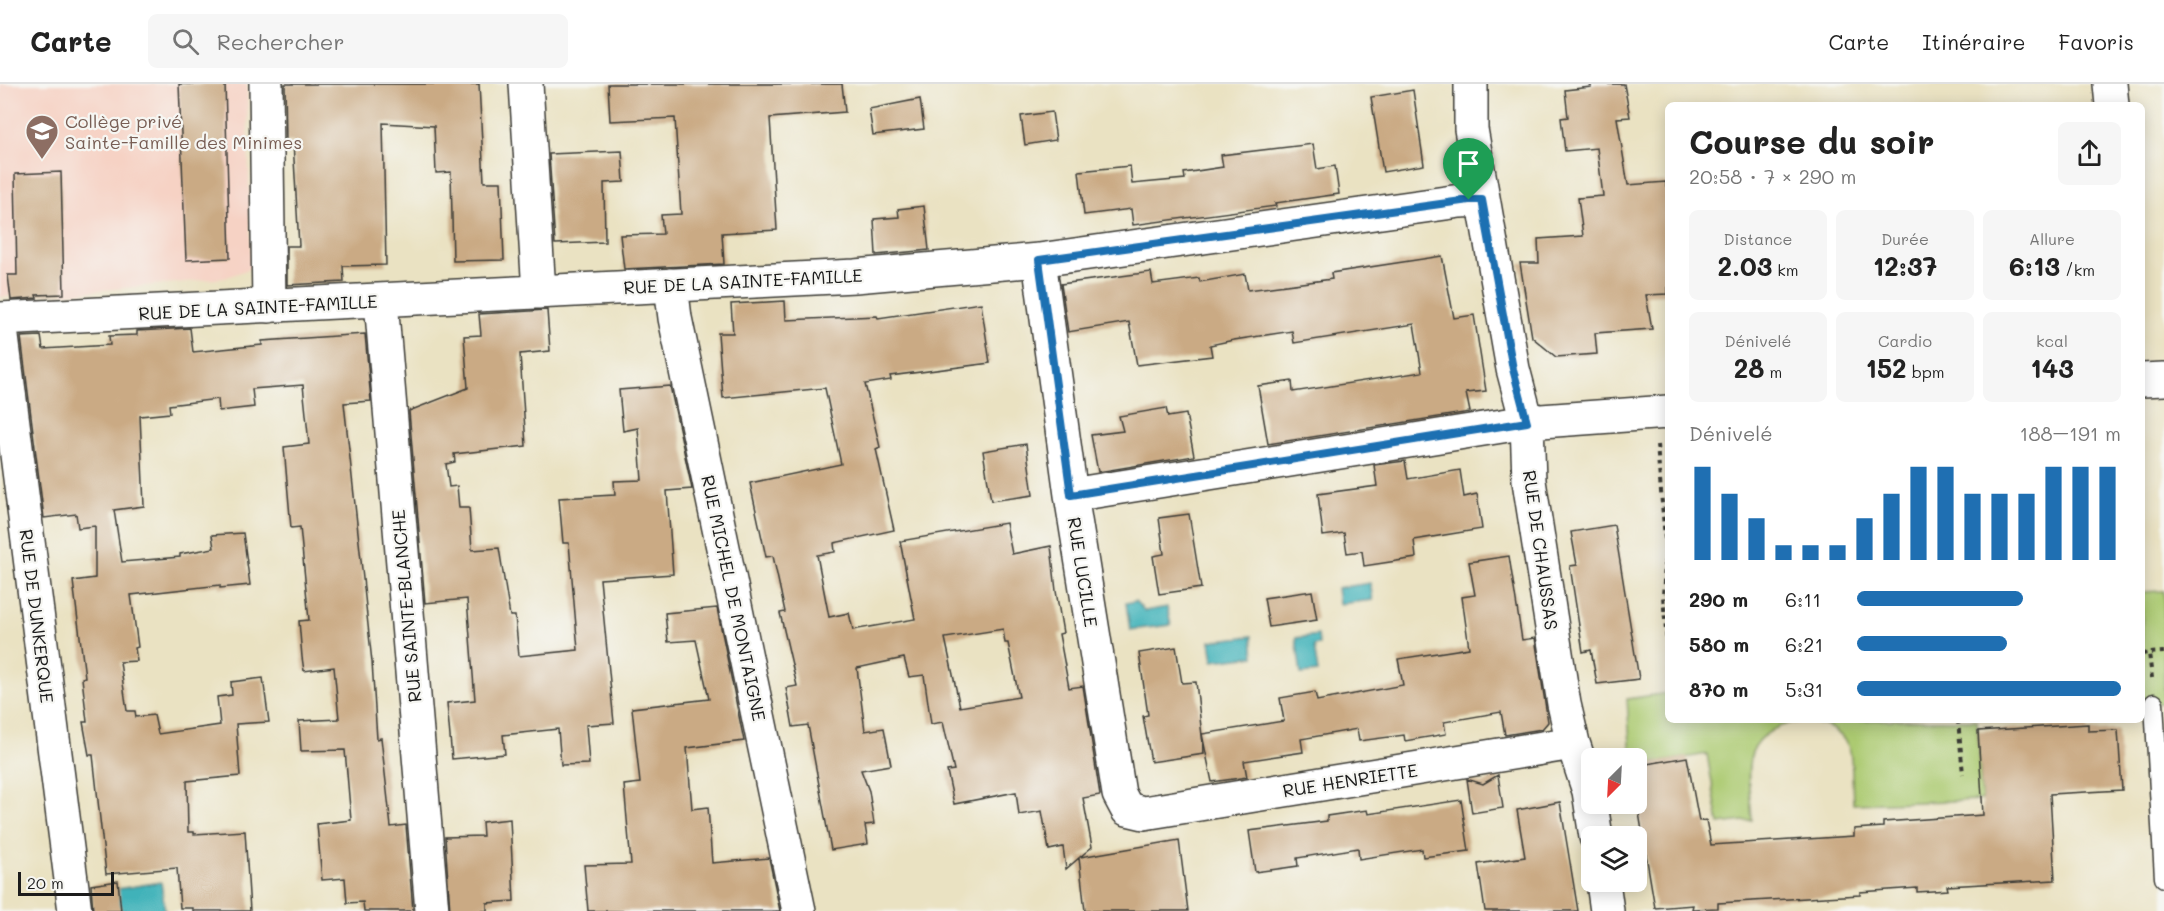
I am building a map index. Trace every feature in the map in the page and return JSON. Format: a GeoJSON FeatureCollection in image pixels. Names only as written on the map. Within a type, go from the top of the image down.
{"type":"FeatureCollection","features":[{"type":"Feature","properties":{"kind":"street"},"geometry":{"type":"LineString","coordinates":[[266,84],[269,306]]}},
{"type":"Feature","properties":{"kind":"street"},"geometry":{"type":"LineString","coordinates":[[526,84],[539,292]]}},
{"type":"Feature","properties":{"kind":"street","name":"RUE DE CHAUSSAS"},"geometry":{"type":"LineString","coordinates":[[1471,84],[1471,129],[1513,369],[1527,422],[1528,481],[1564,704],[1573,743],[1589,791],[1594,826]]}},
{"type":"Feature","properties":{"kind":"street"},"geometry":{"type":"LineString","coordinates":[[2110,84],[2112,102]]}},
{"type":"Feature","properties":{"kind":"street","name":"RUE DE LA SAINTE-FAMILLE"},"geometry":{"type":"LineString","coordinates":[[0,320],[855,276],[1039,260],[1460,201],[1482,200]]}},
{"type":"Feature","properties":{"kind":"street","name":"RUE LUCILLE"},"geometry":{"type":"LineString","coordinates":[[1039,260],[1071,495],[1119,794],[1127,809]]}},
{"type":"Feature","properties":{"kind":"street","name":"RUE MICHEL DE MONTAIGNE"},"geometry":{"type":"LineString","coordinates":[[671,285],[675,318],[800,911]]}},
{"type":"Feature","properties":{"kind":"street","name":"RUE SAINTE-BLANCHE"},"geometry":{"type":"LineString","coordinates":[[381,301],[432,911]]}},
{"type":"Feature","properties":{"kind":"street","name":"RUE DE DUNKERQUE"},"geometry":{"type":"LineString","coordinates":[[0,320],[75,911]]}},
{"type":"Feature","properties":{"kind":"street"},"geometry":{"type":"LineString","coordinates":[[2145,380],[2164,379]]}},
{"type":"Feature","properties":{"kind":"street"},"geometry":{"type":"LineString","coordinates":[[1071,495],[1527,422],[1661,413]]}},
{"type":"Feature","properties":{"kind":"street","name":"RUE HENRIETTE"},"geometry":{"type":"LineString","coordinates":[[1127,809],[1144,813],[1573,743]]}},
{"type":"Feature","properties":{"kind":"street"},"geometry":{"type":"LineString","coordinates":[[1604,892],[1607,911]]}},
{"type":"Feature","properties":{"kind":"lane"},"geometry":{"type":"LineString","coordinates":[[2154,703],[2164,878]]}},
{"type":"Feature","properties":{"kind":"path"},"geometry":{"type":"LineString","coordinates":[[1661,413],[1662,499],[1665,530]]}},
{"type":"Feature","properties":{"kind":"path"},"geometry":{"type":"LineString","coordinates":[[1665,573],[1663,596],[1665,619]]}},
{"type":"Feature","properties":{"kind":"path"},"geometry":{"type":"LineString","coordinates":[[2145,654],[2164,652]]}},
{"type":"Feature","properties":{"kind":"path"},"geometry":{"type":"LineString","coordinates":[[2149,653],[2154,703]]}},
{"type":"Feature","properties":{"kind":"path"},"geometry":{"type":"LineString","coordinates":[[1959,723],[1963,774]]}},
{"type":"Feature","properties":{"kind":"shaded area"},"geometry":{"type":"Polygon","coordinates":[[[0,84],[247,84],[251,268],[225,278],[65,294],[0,297],[0,84]]]}},
{"type":"Feature","properties":{"kind":"green space"},"geometry":{"type":"Polygon","coordinates":[[[2164,591],[2164,703],[2145,704],[2145,592],[2164,591]]]}},
{"type":"Feature","properties":{"kind":"green space"},"geometry":{"type":"Polygon","coordinates":[[[1665,693],[1665,723],[1792,723],[1767,734],[1756,745],[1750,759],[1752,820],[1719,824],[1707,754],[1647,764],[1647,748],[1630,748],[1627,699],[1665,693]]]}},
{"type":"Feature","properties":{"kind":"green space"},"geometry":{"type":"Polygon","coordinates":[[[1815,723],[1977,723],[1982,800],[1853,804],[1850,752],[1840,735],[1815,723]]]}},
{"type":"Feature","properties":{"kind":"water"},"geometry":{"type":"Polygon","coordinates":[[[1370,583],[1373,600],[1339,604],[1337,588],[1370,583]]]}},
{"type":"Feature","properties":{"kind":"water"},"geometry":{"type":"Polygon","coordinates":[[[1135,601],[1145,611],[1167,607],[1171,625],[1130,630],[1126,603],[1135,601]]]}},
{"type":"Feature","properties":{"kind":"water"},"geometry":{"type":"Polygon","coordinates":[[[1318,635],[1319,645],[1314,646],[1318,672],[1301,674],[1296,638],[1318,635]]]}},
{"type":"Feature","properties":{"kind":"water"},"geometry":{"type":"Polygon","coordinates":[[[1252,636],[1254,656],[1213,661],[1210,641],[1252,636]]]}},
{"type":"Feature","properties":{"kind":"water"},"geometry":{"type":"Polygon","coordinates":[[[161,882],[165,911],[106,911],[117,889],[161,882]]]}},
{"type":"Feature","properties":{"kind":"building"},"geometry":{"type":"Polygon","coordinates":[[[179,84],[225,84],[230,258],[186,260],[179,84]]]}},
{"type":"Feature","properties":{"kind":"building"},"geometry":{"type":"Polygon","coordinates":[[[285,84],[479,84],[484,182],[501,182],[504,260],[453,261],[451,172],[436,173],[434,126],[383,123],[386,265],[343,266],[344,282],[287,285],[287,246],[299,246],[293,142],[286,142],[285,84]]]}},
{"type":"Feature","properties":{"kind":"building"},"geometry":{"type":"Polygon","coordinates":[[[608,84],[842,84],[845,112],[770,118],[777,230],[722,233],[724,264],[624,269],[620,235],[663,234],[661,215],[681,214],[675,118],[610,121],[608,84]]]}},
{"type":"Feature","properties":{"kind":"building"},"geometry":{"type":"Polygon","coordinates":[[[1591,84],[1624,84],[1630,117],[1617,118],[1628,185],[1665,182],[1665,294],[1646,295],[1652,329],[1595,333],[1597,354],[1556,357],[1532,337],[1520,263],[1539,263],[1538,239],[1583,236],[1578,198],[1603,196],[1597,148],[1565,151],[1561,118],[1568,117],[1565,90],[1591,87],[1591,84]]]}},
{"type":"Feature","properties":{"kind":"building"},"geometry":{"type":"Polygon","coordinates":[[[1413,90],[1424,165],[1383,172],[1371,97],[1413,90]]]}},
{"type":"Feature","properties":{"kind":"building"},"geometry":{"type":"Polygon","coordinates":[[[920,99],[924,129],[873,135],[869,109],[920,99]]]}},
{"type":"Feature","properties":{"kind":"building"},"geometry":{"type":"Polygon","coordinates":[[[1052,112],[1056,140],[1025,145],[1021,116],[1052,112]]]}},
{"type":"Feature","properties":{"kind":"building"},"geometry":{"type":"Polygon","coordinates":[[[1313,144],[1317,169],[1335,166],[1339,194],[1275,203],[1276,206],[1133,225],[1131,209],[1084,215],[1079,171],[1130,166],[1132,184],[1185,179],[1184,173],[1223,167],[1221,155],[1313,144]]]}},
{"type":"Feature","properties":{"kind":"building"},"geometry":{"type":"Polygon","coordinates":[[[622,151],[624,182],[604,183],[605,242],[555,244],[549,154],[622,151]]]}},
{"type":"Feature","properties":{"kind":"building"},"geometry":{"type":"Polygon","coordinates":[[[61,172],[64,294],[36,295],[37,298],[11,300],[8,275],[17,275],[15,174],[61,172]]]}},
{"type":"Feature","properties":{"kind":"building"},"geometry":{"type":"Polygon","coordinates":[[[924,206],[929,250],[876,255],[874,219],[899,217],[898,209],[924,206]]]}},
{"type":"Feature","properties":{"kind":"building"},"geometry":{"type":"Polygon","coordinates":[[[1442,256],[1454,318],[1474,315],[1486,391],[1466,393],[1470,412],[1268,444],[1258,386],[1292,381],[1293,392],[1422,372],[1414,324],[1294,343],[1292,331],[1210,345],[1212,356],[1137,365],[1129,322],[1068,332],[1061,284],[1151,272],[1153,284],[1199,278],[1200,282],[1245,274],[1248,290],[1332,279],[1331,273],[1442,256]]]}},
{"type":"Feature","properties":{"kind":"building"},"geometry":{"type":"Polygon","coordinates":[[[785,301],[786,320],[877,316],[878,318],[981,303],[990,363],[890,376],[891,380],[865,384],[880,447],[876,449],[894,530],[834,543],[835,552],[817,555],[829,617],[849,613],[853,630],[915,619],[900,541],[1006,523],[1012,554],[1051,546],[1063,633],[1059,634],[1069,688],[1083,686],[1100,795],[1083,798],[1092,847],[1080,857],[1179,840],[1188,911],[1085,911],[1079,858],[1066,869],[1063,847],[1049,850],[1042,811],[1019,815],[1016,792],[954,804],[947,771],[954,770],[943,722],[931,724],[924,675],[909,677],[904,658],[857,668],[865,731],[884,728],[891,765],[861,770],[869,791],[874,824],[865,825],[868,844],[831,850],[808,725],[793,727],[786,688],[797,686],[780,613],[785,612],[773,556],[766,557],[750,483],[841,464],[825,388],[723,398],[718,333],[733,333],[731,304],[785,301]],[[1003,629],[945,638],[960,707],[1019,697],[1008,643],[1005,643],[1003,629]]]}},
{"type":"Feature","properties":{"kind":"building"},"geometry":{"type":"Polygon","coordinates":[[[547,310],[550,351],[520,354],[526,446],[454,454],[455,462],[446,464],[449,487],[457,486],[459,508],[469,508],[472,550],[499,548],[510,616],[515,616],[519,656],[578,650],[569,543],[563,543],[559,498],[615,495],[614,481],[642,480],[638,428],[623,431],[619,390],[670,386],[692,489],[667,491],[673,574],[600,579],[614,723],[586,725],[589,764],[561,765],[558,729],[503,735],[505,754],[452,759],[447,703],[475,700],[467,599],[425,603],[409,411],[468,388],[464,336],[481,335],[479,314],[547,310]]]}},
{"type":"Feature","properties":{"kind":"building"},"geometry":{"type":"Polygon","coordinates":[[[190,328],[193,352],[262,345],[262,341],[365,334],[371,401],[344,403],[372,662],[377,739],[381,738],[391,827],[406,825],[413,911],[364,911],[363,902],[347,903],[345,878],[322,880],[317,824],[351,820],[345,750],[301,751],[299,721],[339,719],[334,667],[304,671],[302,657],[299,621],[309,620],[300,527],[291,528],[284,447],[309,444],[303,385],[252,389],[254,407],[219,411],[218,399],[169,405],[170,413],[140,416],[144,506],[114,510],[122,562],[180,557],[180,554],[214,548],[212,535],[243,533],[250,585],[220,588],[220,585],[131,595],[138,647],[135,648],[137,661],[120,662],[127,711],[135,711],[136,717],[154,715],[158,734],[220,725],[217,697],[232,695],[231,682],[263,678],[269,722],[236,724],[240,776],[187,781],[188,832],[194,832],[194,834],[245,831],[250,911],[193,911],[193,908],[180,908],[177,868],[106,874],[93,755],[89,755],[83,722],[87,722],[82,678],[85,677],[73,581],[95,578],[95,526],[78,528],[76,514],[44,518],[21,337],[41,336],[43,349],[110,345],[109,336],[137,335],[137,331],[190,328]]]}},
{"type":"Feature","properties":{"kind":"building"},"geometry":{"type":"Polygon","coordinates":[[[1166,408],[1168,417],[1186,414],[1194,456],[1098,472],[1091,435],[1123,431],[1119,416],[1166,408]]]}},
{"type":"Feature","properties":{"kind":"building"},"geometry":{"type":"Polygon","coordinates":[[[1026,444],[1033,495],[991,501],[983,451],[1026,444]]]}},
{"type":"Feature","properties":{"kind":"building"},"geometry":{"type":"Polygon","coordinates":[[[1405,461],[1408,479],[1460,470],[1464,497],[1477,494],[1482,529],[1414,540],[1416,558],[1364,566],[1362,551],[1347,553],[1344,533],[1323,536],[1318,494],[1377,486],[1374,465],[1405,461]]]}},
{"type":"Feature","properties":{"kind":"building"},"geometry":{"type":"Polygon","coordinates":[[[1189,514],[1201,588],[1159,594],[1153,556],[1164,554],[1159,518],[1189,514]]]}},
{"type":"Feature","properties":{"kind":"building"},"geometry":{"type":"Polygon","coordinates":[[[1614,525],[1639,679],[1597,684],[1591,650],[1583,652],[1570,566],[1577,565],[1571,532],[1614,525]]]}},
{"type":"Feature","properties":{"kind":"building"},"geometry":{"type":"Polygon","coordinates":[[[1509,556],[1522,640],[1535,638],[1548,722],[1542,729],[1505,735],[1501,712],[1444,722],[1446,734],[1405,741],[1404,735],[1359,741],[1357,729],[1301,739],[1303,752],[1244,761],[1247,777],[1212,782],[1202,734],[1284,721],[1280,698],[1315,692],[1317,701],[1403,685],[1398,659],[1469,648],[1462,597],[1475,595],[1469,562],[1509,556]]]}},
{"type":"Feature","properties":{"kind":"building"},"geometry":{"type":"Polygon","coordinates":[[[1312,591],[1317,620],[1269,627],[1264,598],[1312,591]]]}},
{"type":"Feature","properties":{"kind":"building"},"geometry":{"type":"Polygon","coordinates":[[[717,608],[744,741],[687,748],[692,809],[708,807],[712,863],[769,858],[780,911],[588,911],[584,865],[631,864],[624,785],[640,783],[632,708],[709,699],[696,640],[668,642],[665,613],[717,608]]]}},
{"type":"Feature","properties":{"kind":"building"},"geometry":{"type":"Polygon","coordinates":[[[1176,647],[1182,683],[1196,682],[1204,754],[1151,762],[1143,716],[1148,715],[1139,653],[1176,647]]]}},
{"type":"Feature","properties":{"kind":"building"},"geometry":{"type":"Polygon","coordinates":[[[2088,724],[2088,731],[2118,730],[2122,790],[2050,794],[2055,880],[1947,886],[1948,890],[1917,892],[1917,888],[1860,892],[1860,895],[1718,903],[1718,908],[1692,909],[1693,905],[1655,908],[1647,860],[1647,826],[1641,826],[1639,814],[1647,814],[1647,764],[1687,757],[1699,821],[1706,820],[1711,845],[1854,836],[1854,829],[1883,827],[1883,822],[1983,815],[1978,731],[2088,724]]]}},
{"type":"Feature","properties":{"kind":"building"},"geometry":{"type":"Polygon","coordinates":[[[1498,775],[1503,808],[1472,813],[1467,779],[1483,784],[1498,775]]]}},
{"type":"Feature","properties":{"kind":"building"},"geometry":{"type":"Polygon","coordinates":[[[1461,800],[1469,851],[1423,857],[1422,849],[1359,859],[1358,848],[1297,858],[1298,866],[1255,872],[1249,831],[1327,821],[1327,816],[1367,810],[1368,814],[1461,800]]]}},
{"type":"Feature","properties":{"kind":"building"},"geometry":{"type":"Polygon","coordinates":[[[1560,802],[1578,911],[1485,911],[1478,864],[1525,857],[1517,810],[1560,802]]]}},
{"type":"Feature","properties":{"kind":"building"},"geometry":{"type":"Polygon","coordinates":[[[510,819],[514,901],[487,903],[487,911],[450,911],[445,837],[483,836],[482,822],[510,819]]]}},
{"type":"Feature","properties":{"kind":"building"},"geometry":{"type":"Polygon","coordinates":[[[118,881],[121,911],[93,911],[91,885],[118,881]]]}},
{"type":"Feature","properties":{"kind":"place","name":"Collège privé Sainte-Famille des Minimes"},"geometry":{"type":"Point","coordinates":[42,160]}},
{"type":"Feature","properties":{"kind":"route"},"geometry":{"type":"LineString","coordinates":[[1469,200],[1482,200],[1513,369],[1527,422],[1071,495],[1039,260],[1469,200]]}}]}
